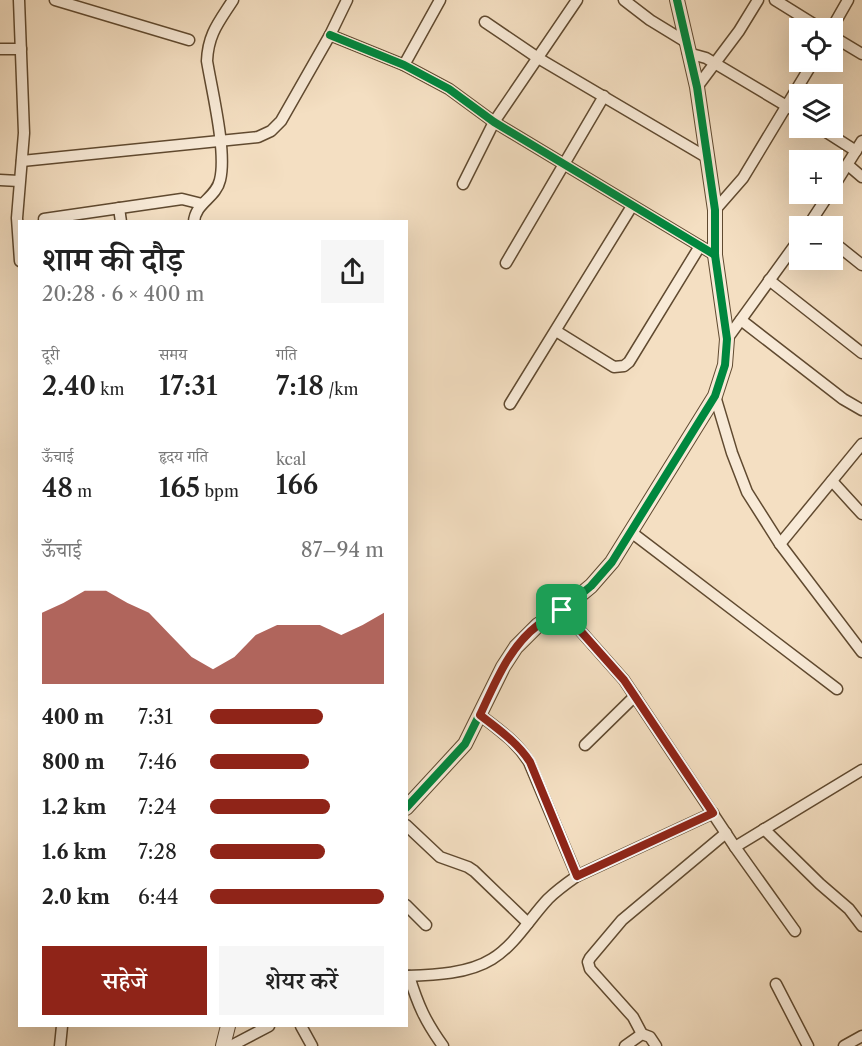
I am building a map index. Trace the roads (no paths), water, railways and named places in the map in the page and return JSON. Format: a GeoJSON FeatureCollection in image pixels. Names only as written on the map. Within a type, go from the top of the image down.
{"type":"FeatureCollection","features":[{"type":"Feature","properties":{"kind":"street"},"geometry":{"type":"LineString","coordinates":[[18,232],[24,112],[20,0]]}},
{"type":"Feature","properties":{"kind":"street"},"geometry":{"type":"LineString","coordinates":[[55,0],[189,40]]}},
{"type":"Feature","properties":{"kind":"street"},"geometry":{"type":"LineString","coordinates":[[194,220],[195,214],[219,185],[221,177],[213,142],[207,61],[210,38],[233,0]]}},
{"type":"Feature","properties":{"kind":"street"},"geometry":{"type":"LineString","coordinates":[[22,162],[258,137],[271,131],[281,121],[330,35],[347,0]]}},
{"type":"Feature","properties":{"kind":"street"},"geometry":{"type":"LineString","coordinates":[[404,65],[440,0]]}},
{"type":"Feature","properties":{"kind":"street"},"geometry":{"type":"LineString","coordinates":[[463,184],[494,122],[577,0]]}},
{"type":"Feature","properties":{"kind":"street"},"geometry":{"type":"LineString","coordinates":[[624,0],[687,48],[788,106]]}},
{"type":"Feature","properties":{"kind":"street"},"geometry":{"type":"LineString","coordinates":[[408,806],[465,744],[503,667],[516,647],[538,625],[562,610],[602,574],[631,532],[715,396],[725,365],[727,339],[716,255],[715,210],[697,87],[677,0]]}},
{"type":"Feature","properties":{"kind":"street"},"geometry":{"type":"LineString","coordinates":[[697,87],[739,31],[758,0]]}},
{"type":"Feature","properties":{"kind":"street"},"geometry":{"type":"LineString","coordinates":[[775,0],[804,18]]}},
{"type":"Feature","properties":{"kind":"street"},"geometry":{"type":"LineString","coordinates":[[838,18],[848,0]]}},
{"type":"Feature","properties":{"kind":"street"},"geometry":{"type":"LineString","coordinates":[[485,22],[538,58],[706,157]]}},
{"type":"Feature","properties":{"kind":"street"},"geometry":{"type":"LineString","coordinates":[[330,35],[404,65],[449,89],[494,122],[563,165],[716,255]]}},
{"type":"Feature","properties":{"kind":"street"},"geometry":{"type":"LineString","coordinates":[[843,43],[862,54]]}},
{"type":"Feature","properties":{"kind":"street"},"geometry":{"type":"LineString","coordinates":[[0,49],[21,49]]}},
{"type":"Feature","properties":{"kind":"street"},"geometry":{"type":"LineString","coordinates":[[715,210],[743,178],[807,72]]}},
{"type":"Feature","properties":{"kind":"street"},"geometry":{"type":"LineString","coordinates":[[506,263],[604,96]]}},
{"type":"Feature","properties":{"kind":"street"},"geometry":{"type":"LineString","coordinates":[[836,138],[856,151]]}},
{"type":"Feature","properties":{"kind":"street"},"geometry":{"type":"LineString","coordinates":[[843,172],[862,141]]}},
{"type":"Feature","properties":{"kind":"street"},"geometry":{"type":"LineString","coordinates":[[848,165],[862,177]]}},
{"type":"Feature","properties":{"kind":"street"},"geometry":{"type":"LineString","coordinates":[[0,180],[19,181]]}},
{"type":"Feature","properties":{"kind":"street"},"geometry":{"type":"LineString","coordinates":[[44,219],[182,199],[202,204]]}},
{"type":"Feature","properties":{"kind":"street"},"geometry":{"type":"LineString","coordinates":[[510,404],[632,206]]}},
{"type":"Feature","properties":{"kind":"street"},"geometry":{"type":"LineString","coordinates":[[119,208],[121,220]]}},
{"type":"Feature","properties":{"kind":"street"},"geometry":{"type":"LineString","coordinates":[[556,332],[614,367],[624,366],[629,362],[700,246]]}},
{"type":"Feature","properties":{"kind":"street"},"geometry":{"type":"LineString","coordinates":[[843,250],[862,265]]}},
{"type":"Feature","properties":{"kind":"street"},"geometry":{"type":"LineString","coordinates":[[727,339],[789,253]]}},
{"type":"Feature","properties":{"kind":"street"},"geometry":{"type":"LineString","coordinates":[[769,280],[862,353]]}},
{"type":"Feature","properties":{"kind":"street"},"geometry":{"type":"LineString","coordinates":[[741,320],[843,399],[862,410]]}},
{"type":"Feature","properties":{"kind":"street"},"geometry":{"type":"LineString","coordinates":[[715,396],[732,453],[747,492],[780,544],[862,652]]}},
{"type":"Feature","properties":{"kind":"street"},"geometry":{"type":"LineString","coordinates":[[780,544],[862,444]]}},
{"type":"Feature","properties":{"kind":"street"},"geometry":{"type":"LineString","coordinates":[[832,481],[862,514]]}},
{"type":"Feature","properties":{"kind":"street"},"geometry":{"type":"LineString","coordinates":[[631,532],[837,689]]}},
{"type":"Feature","properties":{"kind":"street"},"geometry":{"type":"LineString","coordinates":[[562,610],[624,680],[735,847],[795,931]]}},
{"type":"Feature","properties":{"kind":"street"},"geometry":{"type":"LineString","coordinates":[[585,745],[635,696]]}},
{"type":"Feature","properties":{"kind":"street"},"geometry":{"type":"LineString","coordinates":[[480,715],[511,740],[530,762],[577,876]]}},
{"type":"Feature","properties":{"kind":"street"},"geometry":{"type":"LineString","coordinates":[[735,847],[862,770]]}},
{"type":"Feature","properties":{"kind":"street"},"geometry":{"type":"LineString","coordinates":[[443,1046],[419,1008],[408,976],[447,973],[476,967],[492,959],[508,946],[554,893],[577,876],[713,813]]}},
{"type":"Feature","properties":{"kind":"street"},"geometry":{"type":"LineString","coordinates":[[408,827],[440,857],[474,871],[528,923]]}},
{"type":"Feature","properties":{"kind":"street"},"geometry":{"type":"LineString","coordinates":[[764,829],[849,909],[862,926]]}},
{"type":"Feature","properties":{"kind":"street"},"geometry":{"type":"LineString","coordinates":[[656,1046],[650,1037],[642,1034],[633,1017],[590,969],[588,962],[622,920],[726,833]]}},
{"type":"Feature","properties":{"kind":"street"},"geometry":{"type":"LineString","coordinates":[[408,907],[426,925]]}},
{"type":"Feature","properties":{"kind":"street"},"geometry":{"type":"LineString","coordinates":[[776,984],[808,1046]]}},
{"type":"Feature","properties":{"kind":"street"},"geometry":{"type":"LineString","coordinates":[[60,1046],[62,1027]]}},
{"type":"Feature","properties":{"kind":"street"},"geometry":{"type":"LineString","coordinates":[[223,1046],[228,1027]]}},
{"type":"Feature","properties":{"kind":"street"},"geometry":{"type":"LineString","coordinates":[[231,1046],[268,1027]]}},
{"type":"Feature","properties":{"kind":"street"},"geometry":{"type":"LineString","coordinates":[[302,1027],[312,1046]]}},
{"type":"Feature","properties":{"kind":"street"},"geometry":{"type":"LineString","coordinates":[[625,1046],[642,1034]]}},
{"type":"Feature","properties":{"kind":"street"},"geometry":{"type":"LineString","coordinates":[[844,1046],[862,1036]]}}]}
